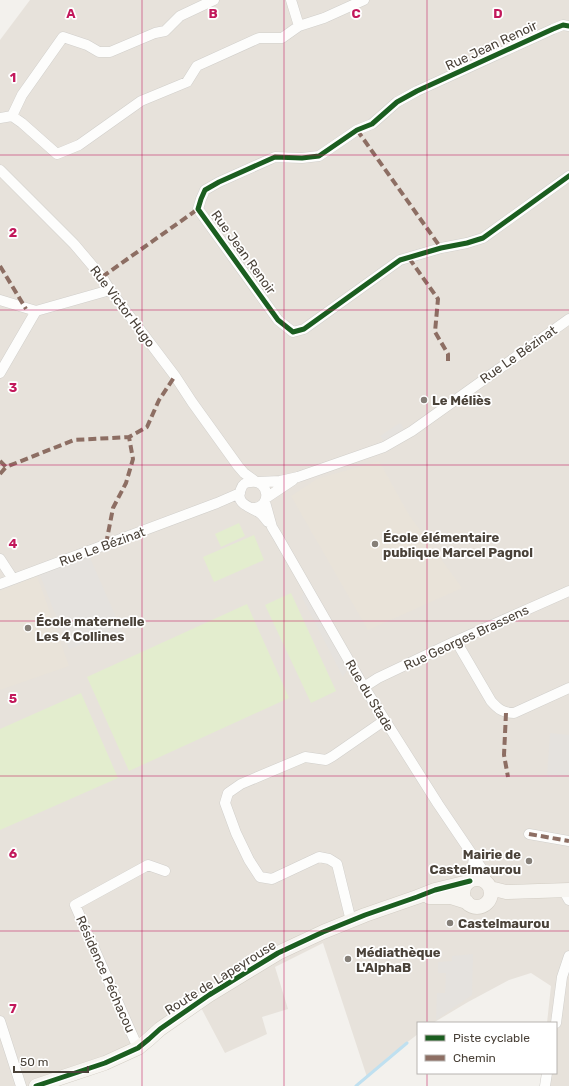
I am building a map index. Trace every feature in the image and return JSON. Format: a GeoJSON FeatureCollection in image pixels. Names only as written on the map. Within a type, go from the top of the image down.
{"type":"FeatureCollection","features":[{"type":"Feature","properties":{"kind":"street"},"geometry":{"type":"LineString","coordinates":[[12,116],[22,95],[63,36],[87,45],[99,52],[110,52],[154,33],[165,31],[180,16],[214,0]]}},
{"type":"Feature","properties":{"kind":"street"},"geometry":{"type":"LineString","coordinates":[[291,0],[299,26]]}},
{"type":"Feature","properties":{"kind":"street"},"geometry":{"type":"LineString","coordinates":[[0,118],[12,116],[22,122],[57,154],[79,145],[141,101],[187,82],[197,66],[259,38],[282,38],[299,26],[324,18],[364,0]]}},
{"type":"Feature","properties":{"kind":"street","name":"Rue Jean Renoir"},"geometry":{"type":"LineString","coordinates":[[569,26],[563,25],[553,29],[417,91],[397,102],[372,124],[357,130],[319,156],[302,158],[276,157],[219,182],[205,190],[198,208],[278,320],[293,332],[304,329],[400,260],[483,238],[569,176]]}},
{"type":"Feature","properties":{"kind":"street","name":"Rue Victor Hugo"},"geometry":{"type":"LineString","coordinates":[[0,170],[74,244],[102,277],[110,290],[175,376],[230,456],[244,473],[257,482]]}},
{"type":"Feature","properties":{"kind":"street"},"geometry":{"type":"LineString","coordinates":[[0,300],[36,311],[110,290]]}},
{"type":"Feature","properties":{"kind":"street"},"geometry":{"type":"LineString","coordinates":[[0,373],[36,311]]}},
{"type":"Feature","properties":{"kind":"street","name":"Rue Le Bézinat"},"geometry":{"type":"LineString","coordinates":[[257,482],[280,481],[298,477],[384,448],[412,431],[569,318]]}},
{"type":"Feature","properties":{"kind":"street","name":"Rue Victor Hugo"},"geometry":{"type":"LineString","coordinates":[[230,456],[238,476],[240,491]]}},
{"type":"Feature","properties":{"kind":"street","name":"Rue Le Bézinat"},"geometry":{"type":"LineString","coordinates":[[265,500],[298,477]]}},
{"type":"Feature","properties":{"kind":"street"},"geometry":{"type":"LineString","coordinates":[[257,482],[263,485],[265,489],[265,500],[258,508],[248,507],[240,498],[240,491],[246,483],[257,482]]}},
{"type":"Feature","properties":{"kind":"street","name":"Rue Le Bézinat"},"geometry":{"type":"LineString","coordinates":[[1,583],[204,507],[240,491]]}},
{"type":"Feature","properties":{"kind":"street","name":"Rue du Stade"},"geometry":{"type":"LineString","coordinates":[[265,500],[272,527]]}},
{"type":"Feature","properties":{"kind":"street","name":"Rue Le Bézinat"},"geometry":{"type":"LineString","coordinates":[[204,507],[234,504],[248,507]]}},
{"type":"Feature","properties":{"kind":"street","name":"Rue du Stade"},"geometry":{"type":"LineString","coordinates":[[248,507],[260,513],[272,527],[364,687],[482,869],[488,885]]}},
{"type":"Feature","properties":{"kind":"street"},"geometry":{"type":"LineString","coordinates":[[0,559],[14,579]]}},
{"type":"Feature","properties":{"kind":"street","name":"Rue Georges Brassens"},"geometry":{"type":"LineString","coordinates":[[364,687],[378,678],[456,641],[569,591]]}},
{"type":"Feature","properties":{"kind":"street"},"geometry":{"type":"LineString","coordinates":[[456,641],[491,701],[498,709],[506,713],[514,713],[569,688]]}},
{"type":"Feature","properties":{"kind":"street"},"geometry":{"type":"LineString","coordinates":[[351,920],[337,864],[329,859],[319,857],[272,878],[260,877],[248,860],[225,803],[228,793],[241,784],[304,757],[326,760],[385,720]]}},
{"type":"Feature","properties":{"kind":"street"},"geometry":{"type":"LineString","coordinates":[[529,834],[569,841]]}},
{"type":"Feature","properties":{"kind":"street"},"geometry":{"type":"LineString","coordinates":[[474,858],[469,881],[465,886],[463,894],[467,902],[477,906],[484,904],[506,892]]}},
{"type":"Feature","properties":{"kind":"street","name":"Résidence Péchacou"},"geometry":{"type":"LineString","coordinates":[[138,1048],[75,905],[148,865],[165,871]]}},
{"type":"Feature","properties":{"kind":"street"},"geometry":{"type":"LineString","coordinates":[[469,881],[481,879],[488,885],[506,892],[567,894]]}},
{"type":"Feature","properties":{"kind":"street","name":"Route de Lapeyrouse"},"geometry":{"type":"LineString","coordinates":[[36,1086],[105,1063],[138,1048],[149,1040],[160,1028],[198,1002],[278,953],[351,920],[400,902],[417,898],[435,890],[469,881]]}},
{"type":"Feature","properties":{"kind":"street"},"geometry":{"type":"LineString","coordinates":[[487,902],[490,895],[488,885]]}},
{"type":"Feature","properties":{"kind":"street","name":"Route de Lapeyrouse"},"geometry":{"type":"LineString","coordinates":[[417,898],[451,897],[467,902]]}},
{"type":"Feature","properties":{"kind":"street"},"geometry":{"type":"LineString","coordinates":[[556,1022],[562,977],[569,956]]}},
{"type":"Feature","properties":{"kind":"street"},"geometry":{"type":"LineString","coordinates":[[0,1020],[21,1086]]}},
{"type":"Feature","properties":{"kind":"street"},"geometry":{"type":"LineString","coordinates":[[546,1086],[547,1074]]}},
{"type":"Feature","properties":{"kind":"shaded area"},"geometry":{"type":"Polygon","coordinates":[[[30,0],[569,0],[569,1086],[541,1086],[541,1074],[557,1074],[557,1022],[547,1022],[551,986],[531,973],[509,980],[435,1022],[417,1022],[417,1035],[388,1057],[367,1077],[323,943],[275,967],[288,1009],[262,1017],[267,1034],[225,1053],[198,1002],[149,1039],[36,1086],[0,1086],[0,40],[30,0]]]}},
{"type":"Feature","properties":{"kind":"shaded area"},"geometry":{"type":"Polygon","coordinates":[[[400,423],[405,430],[385,443],[380,436],[400,423]]]}},
{"type":"Feature","properties":{"kind":"shaded area","name":"École élémentaire publique Marcel Pagnol"},"geometry":{"type":"Polygon","coordinates":[[[379,461],[409,515],[462,588],[368,630],[291,496],[317,479],[379,461]]]}},
{"type":"Feature","properties":{"kind":"shaded area"},"geometry":{"type":"Polygon","coordinates":[[[87,551],[122,631],[69,649],[38,570],[87,551]]]}},
{"type":"Feature","properties":{"kind":"shaded area","name":"École maternelle Les 4 Collines"},"geometry":{"type":"Polygon","coordinates":[[[37,576],[69,666],[0,690],[0,591],[37,576]]]}},
{"type":"Feature","properties":{"kind":"shaded area"},"geometry":{"type":"Polygon","coordinates":[[[305,590],[348,669],[343,677],[302,597],[305,590]]]}},
{"type":"Feature","properties":{"kind":"shaded area"},"geometry":{"type":"Polygon","coordinates":[[[550,733],[569,735],[569,775],[547,777],[550,733]]]}},
{"type":"Feature","properties":{"kind":"shaded area"},"geometry":{"type":"Polygon","coordinates":[[[473,954],[472,995],[436,1020],[437,993],[445,993],[446,973],[438,973],[438,962],[452,961],[452,956],[473,954]]]}},
{"type":"Feature","properties":{"kind":"green space"},"geometry":{"type":"Polygon","coordinates":[[[239,523],[245,536],[221,547],[215,534],[239,523]]]}},
{"type":"Feature","properties":{"kind":"green space"},"geometry":{"type":"Polygon","coordinates":[[[254,535],[264,560],[214,582],[203,557],[254,535]]]}},
{"type":"Feature","properties":{"kind":"green space"},"geometry":{"type":"Polygon","coordinates":[[[291,593],[336,691],[311,703],[265,605],[291,593]]]}},
{"type":"Feature","properties":{"kind":"green space"},"geometry":{"type":"Polygon","coordinates":[[[247,604],[289,698],[129,771],[87,677],[247,604]]]}},
{"type":"Feature","properties":{"kind":"green space"},"geometry":{"type":"Polygon","coordinates":[[[81,693],[118,778],[0,830],[0,729],[81,693]]]}},
{"type":"Feature","properties":{"kind":"waterway"},"geometry":{"type":"LineString","coordinates":[[356,1086],[407,1043]]}},
{"type":"Feature","properties":{"kind":"marked path"},"geometry":{"type":"LineString","coordinates":[[357,130],[441,248]]}},
{"type":"Feature","properties":{"kind":"marked path"},"geometry":{"type":"LineString","coordinates":[[102,277],[198,209]]}},
{"type":"Feature","properties":{"kind":"marked path"},"geometry":{"type":"LineString","coordinates":[[409,258],[438,299],[435,332],[448,354],[448,361]]}},
{"type":"Feature","properties":{"kind":"marked path"},"geometry":{"type":"LineString","coordinates":[[0,266],[26,309]]}},
{"type":"Feature","properties":{"kind":"marked path"},"geometry":{"type":"LineString","coordinates":[[106,544],[113,508],[126,483],[133,459],[129,437],[147,427],[159,400],[175,376]]}},
{"type":"Feature","properties":{"kind":"marked path"},"geometry":{"type":"LineString","coordinates":[[0,461],[6,467],[74,440],[129,437]]}},
{"type":"Feature","properties":{"kind":"marked path"},"geometry":{"type":"LineString","coordinates":[[0,474],[6,467]]}},
{"type":"Feature","properties":{"kind":"marked path"},"geometry":{"type":"LineString","coordinates":[[506,713],[504,755],[508,777]]}},
{"type":"Feature","properties":{"kind":"marked path"},"geometry":{"type":"LineString","coordinates":[[529,834],[569,841]]}},
{"type":"Feature","properties":{"kind":"cycle path"},"geometry":{"type":"LineString","coordinates":[[569,26],[563,25],[553,29],[417,91],[397,102],[372,124],[357,130],[319,156],[302,158],[275,157],[219,182],[205,190],[198,209],[278,320],[293,332],[304,329],[400,260],[483,238],[569,176]]}},
{"type":"Feature","properties":{"kind":"cycle path"},"geometry":{"type":"LineString","coordinates":[[36,1086],[105,1063],[138,1048],[160,1029],[209,995],[278,953],[323,932],[365,915],[435,890],[470,881]]}},
{"type":"Feature","properties":{"kind":"place","name":"Le Méliès"},"geometry":{"type":"Point","coordinates":[424,400]}},
{"type":"Feature","properties":{"kind":"place","name":"École élémentaire publique Marcel Pagnol"},"geometry":{"type":"Point","coordinates":[375,544]}},
{"type":"Feature","properties":{"kind":"place","name":"École maternelle Les 4 Collines"},"geometry":{"type":"Point","coordinates":[28,628]}},
{"type":"Feature","properties":{"kind":"place","name":"Mairie de Castelmaurou"},"geometry":{"type":"Point","coordinates":[529,861]}},
{"type":"Feature","properties":{"kind":"place","name":"Castelmaurou"},"geometry":{"type":"Point","coordinates":[450,923]}},
{"type":"Feature","properties":{"kind":"place","name":"Médiathèque L'AlphaB"},"geometry":{"type":"Point","coordinates":[348,959]}}]}
